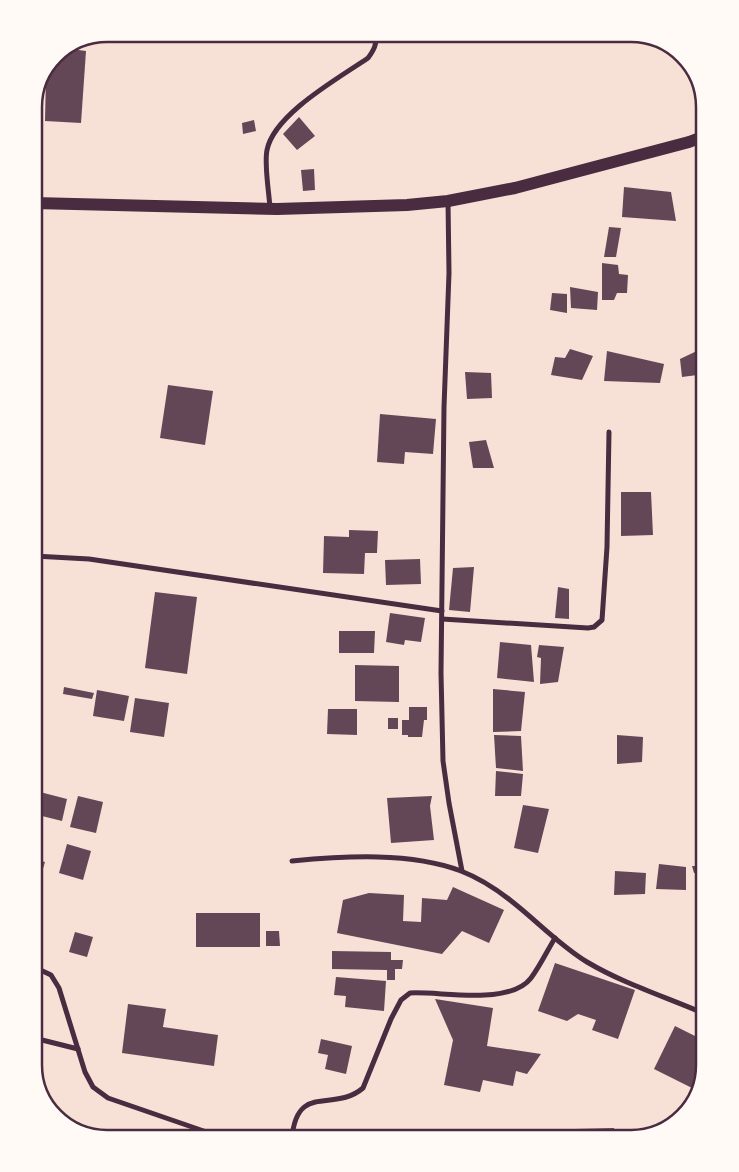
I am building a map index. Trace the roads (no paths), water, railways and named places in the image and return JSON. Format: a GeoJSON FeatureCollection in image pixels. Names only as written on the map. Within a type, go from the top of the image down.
{"type":"FeatureCollection","features":[{"type":"Feature","properties":{"kind":"main road"},"geometry":{"type":"LineString","coordinates":[[43,203],[270,208],[407,205],[448,201],[515,188],[696,139]]}},
{"type":"Feature","properties":{"kind":"street"},"geometry":{"type":"LineString","coordinates":[[270,208],[266,152],[273,133],[308,98],[368,58],[374,50],[376,43]]}},
{"type":"Feature","properties":{"kind":"street"},"geometry":{"type":"LineString","coordinates":[[448,201],[449,273],[444,406],[441,673],[443,760],[462,871]]}},
{"type":"Feature","properties":{"kind":"street"},"geometry":{"type":"LineString","coordinates":[[442,619],[588,628],[594,627],[602,620],[607,547],[609,432]]}},
{"type":"Feature","properties":{"kind":"street"},"geometry":{"type":"LineString","coordinates":[[43,556],[88,559],[442,611]]}},
{"type":"Feature","properties":{"kind":"street"},"geometry":{"type":"LineString","coordinates":[[292,861],[334,857],[389,857],[437,864],[462,871],[510,900],[587,962],[620,979],[696,1010]]}},
{"type":"Feature","properties":{"kind":"street"},"geometry":{"type":"LineString","coordinates":[[293,1129],[295,1118],[303,1108],[314,1102],[355,1095],[363,1088],[391,1019],[401,1000],[410,992],[500,994],[517,989],[530,980],[555,938]]}},
{"type":"Feature","properties":{"kind":"street"},"geometry":{"type":"LineString","coordinates":[[42,971],[51,976],[59,988],[85,1072],[93,1087],[108,1098],[198,1129]]}},
{"type":"Feature","properties":{"kind":"street"},"geometry":{"type":"LineString","coordinates":[[42,1040],[78,1049]]}}]}
